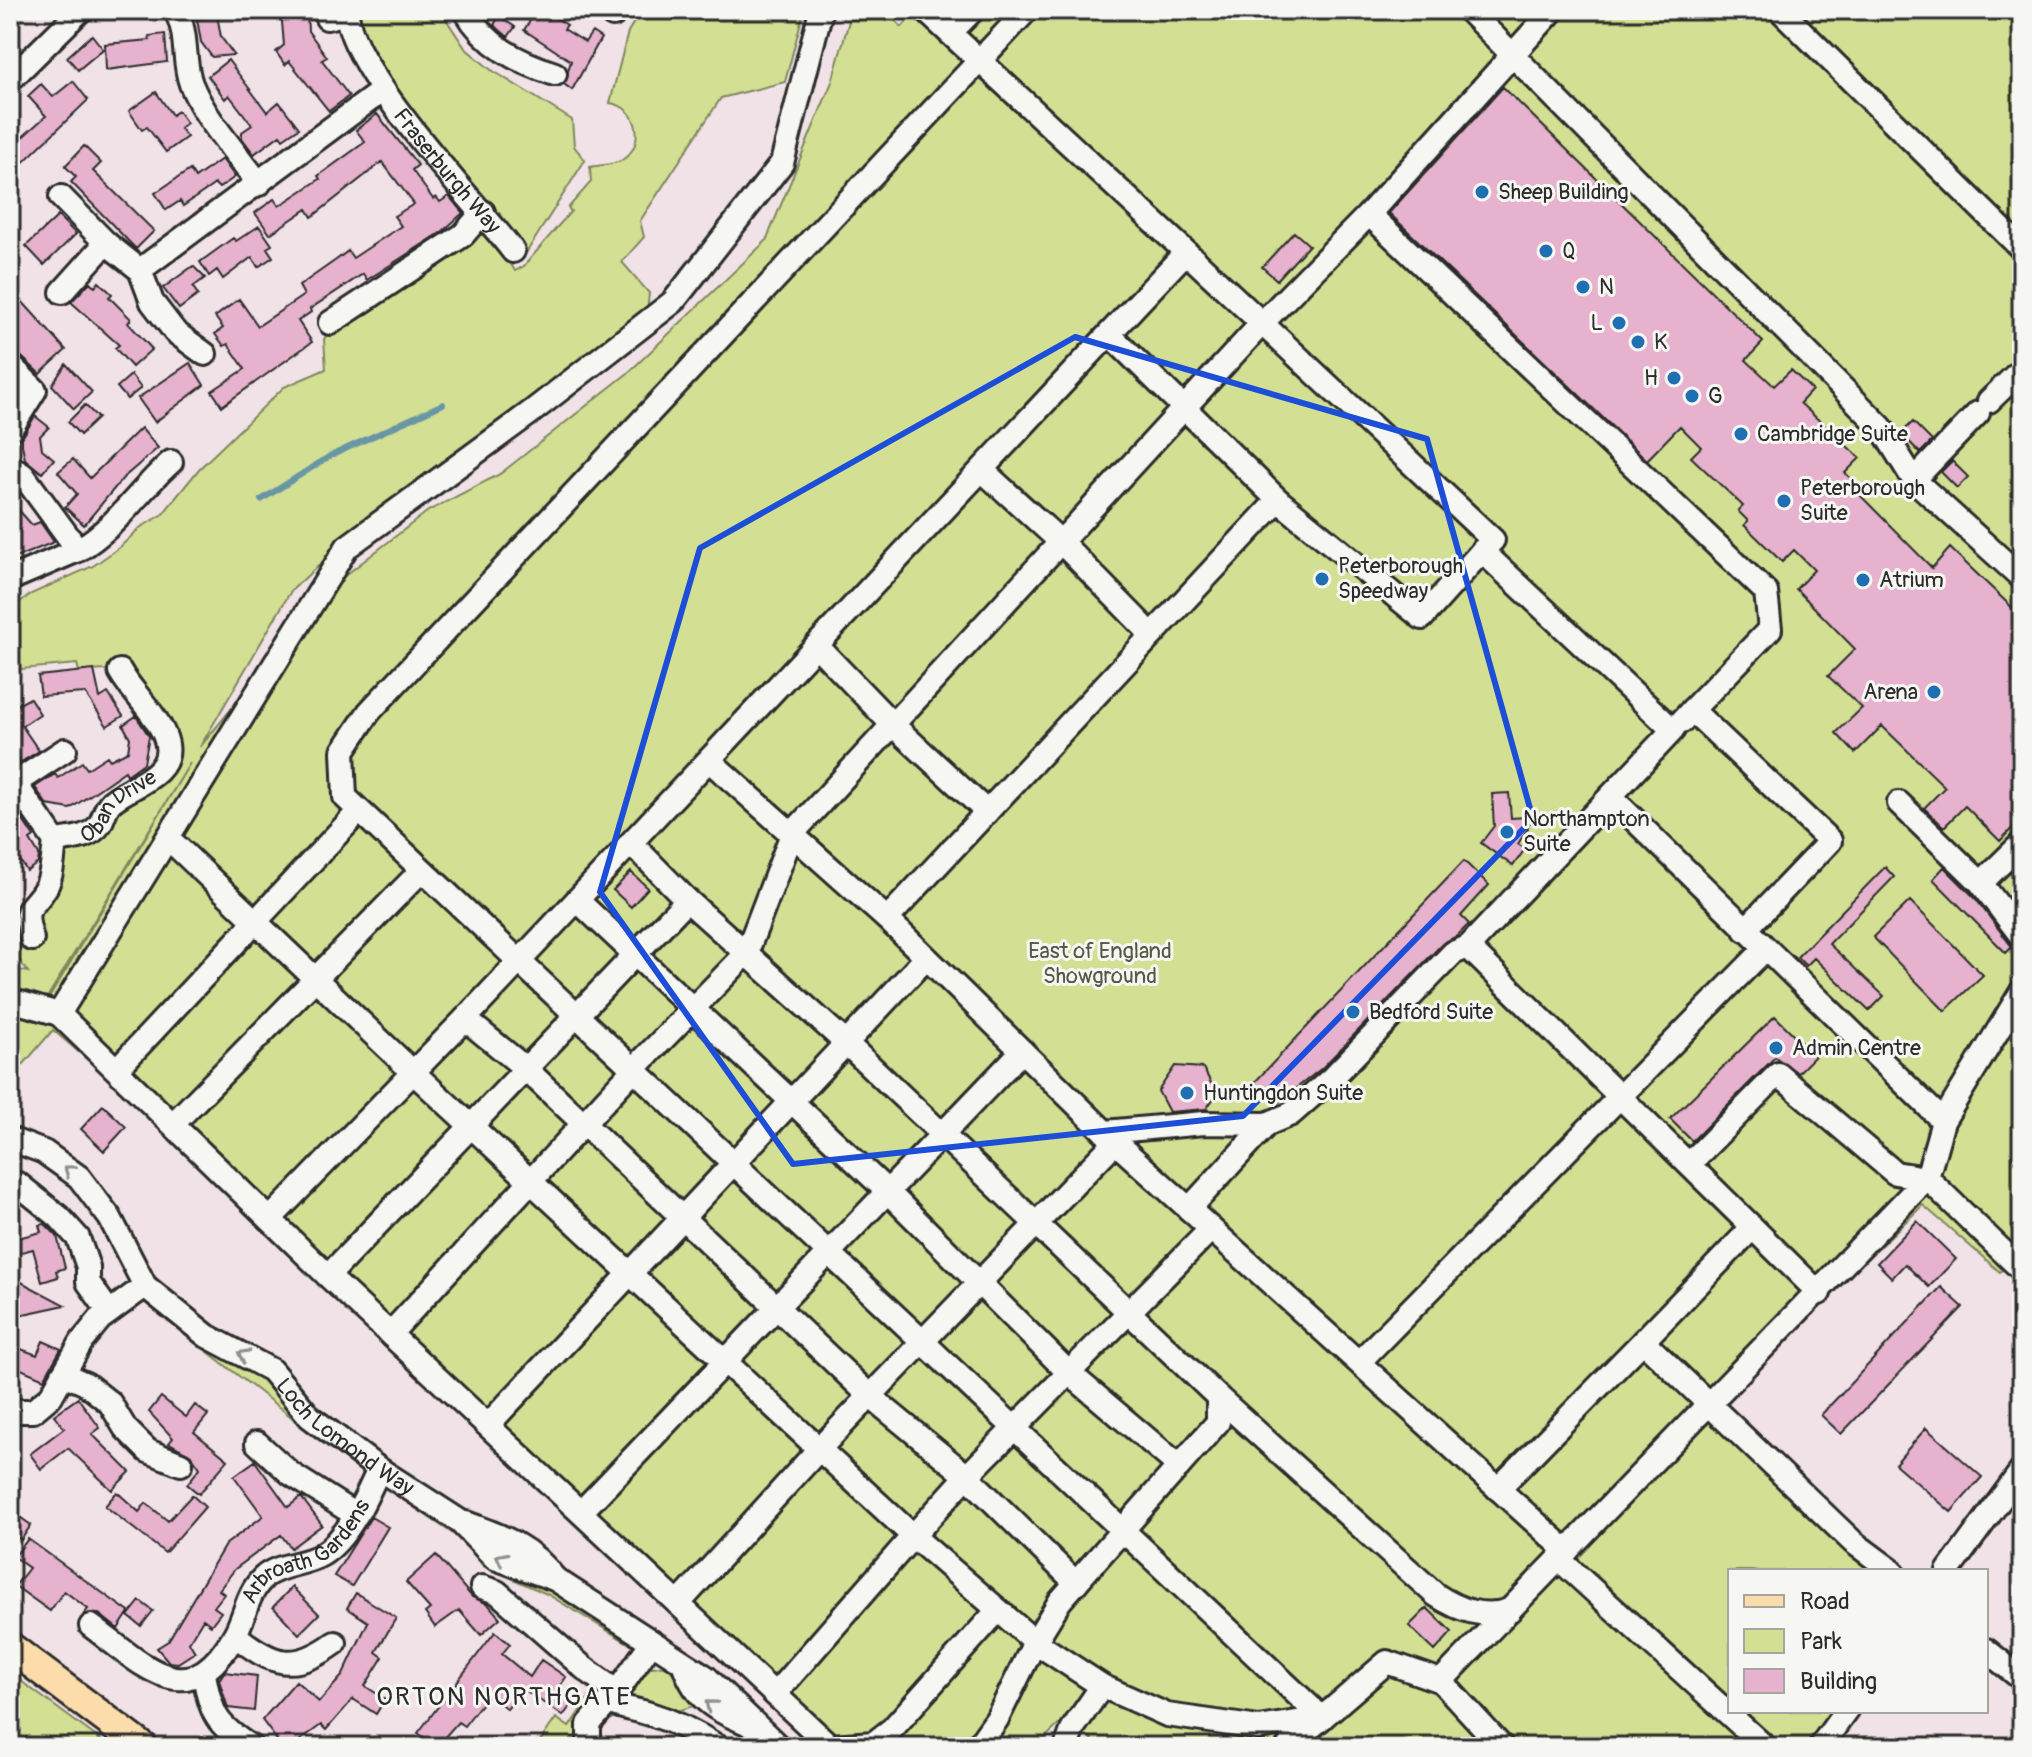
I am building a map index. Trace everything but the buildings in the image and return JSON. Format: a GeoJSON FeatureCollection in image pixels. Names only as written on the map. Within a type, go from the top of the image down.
{"type":"FeatureCollection","features":[{"type":"Feature","properties":{"kind":"main road"},"geometry":{"type":"LineString","coordinates":[[10,1647],[143,1747]]}},
{"type":"Feature","properties":{"kind":"street"},"geometry":{"type":"LineString","coordinates":[[10,80],[81,10]]}},
{"type":"Feature","properties":{"kind":"street"},"geometry":{"type":"LineString","coordinates":[[175,10],[186,39],[190,82],[204,109],[259,184]]}},
{"type":"Feature","properties":{"kind":"street"},"geometry":{"type":"LineString","coordinates":[[465,10],[478,33],[515,61],[555,74]]}},
{"type":"Feature","properties":{"kind":"street"},"geometry":{"type":"LineString","coordinates":[[59,1014],[347,547],[530,413],[673,302],[782,163],[821,10]]}},
{"type":"Feature","properties":{"kind":"street"},"geometry":{"type":"LineString","coordinates":[[925,10],[1264,321],[1493,540],[1422,618],[1278,500],[1109,334]]}},
{"type":"Feature","properties":{"kind":"street"},"geometry":{"type":"LineString","coordinates":[[950,33],[973,10]]}},
{"type":"Feature","properties":{"kind":"street"},"geometry":{"type":"LineString","coordinates":[[1027,10],[369,712],[343,751],[345,797],[1322,1718]]}},
{"type":"Feature","properties":{"kind":"street"},"geometry":{"type":"LineString","coordinates":[[1468,10],[1881,427],[1914,480],[2022,578]]}},
{"type":"Feature","properties":{"kind":"street"},"geometry":{"type":"LineString","coordinates":[[390,1334],[633,1070],[746,954],[792,834],[1264,321],[1369,214],[1553,10]]}},
{"type":"Feature","properties":{"kind":"street"},"geometry":{"type":"LineString","coordinates":[[1780,10],[2022,249]]}},
{"type":"Feature","properties":{"kind":"street","name":"Fraserburgh Way"},"geometry":{"type":"LineString","coordinates":[[340,14],[383,90],[513,251]]}},
{"type":"Feature","properties":{"kind":"street","name":"Fraserburgh Way"},"geometry":{"type":"LineString","coordinates":[[140,270],[383,90]]}},
{"type":"Feature","properties":{"kind":"street"},"geometry":{"type":"LineString","coordinates":[[61,197],[106,243],[140,270],[152,302],[175,332],[205,354]]}},
{"type":"Feature","properties":{"kind":"street"},"geometry":{"type":"LineString","coordinates":[[330,323],[463,235],[483,212]]}},
{"type":"Feature","properties":{"kind":"street"},"geometry":{"type":"LineString","coordinates":[[679,1603],[819,1449],[1036,1225],[1110,1137],[1204,1123],[1267,1124],[1291,1114],[1332,1078],[1453,953],[1468,947],[1770,629],[1766,592],[1369,214]]}},
{"type":"Feature","properties":{"kind":"street"},"geometry":{"type":"LineString","coordinates":[[62,292],[106,243]]}},
{"type":"Feature","properties":{"kind":"street"},"geometry":{"type":"LineString","coordinates":[[270,1219],[415,1074],[1186,252]]}},
{"type":"Feature","properties":{"kind":"street"},"geometry":{"type":"LineString","coordinates":[[10,365],[35,390],[10,430]]}},
{"type":"Feature","properties":{"kind":"street"},"geometry":{"type":"LineString","coordinates":[[1914,480],[2022,369]]}},
{"type":"Feature","properties":{"kind":"street"},"geometry":{"type":"LineString","coordinates":[[10,579],[78,550],[100,537],[123,516],[147,483],[171,462]]}},
{"type":"Feature","properties":{"kind":"street"},"geometry":{"type":"LineString","coordinates":[[10,466],[23,475],[39,494],[78,550]]}},
{"type":"Feature","properties":{"kind":"street"},"geometry":{"type":"LineString","coordinates":[[982,470],[1061,542],[1152,635]]}},
{"type":"Feature","properties":{"kind":"street"},"geometry":{"type":"LineString","coordinates":[[887,919],[1278,500]]}},
{"type":"Feature","properties":{"kind":"street"},"geometry":{"type":"LineString","coordinates":[[1482,551],[1673,730]]}},
{"type":"Feature","properties":{"kind":"street"},"geometry":{"type":"LineString","coordinates":[[817,646],[893,725],[987,812]]}},
{"type":"Feature","properties":{"kind":"street","name":"Oban Drive"},"geometry":{"type":"LineString","coordinates":[[55,841],[80,837],[98,827],[110,803],[160,770],[168,750],[166,732],[130,690],[120,671]]}},
{"type":"Feature","properties":{"kind":"street"},"geometry":{"type":"LineString","coordinates":[[1692,710],[1830,841],[1745,930]]}},
{"type":"Feature","properties":{"kind":"street"},"geometry":{"type":"LineString","coordinates":[[13,779],[65,750]]}},
{"type":"Feature","properties":{"kind":"street"},"geometry":{"type":"LineString","coordinates":[[710,761],[887,919],[1110,1137],[1498,1489],[1728,1712]]}},
{"type":"Feature","properties":{"kind":"street","name":"Oban Drive"},"geometry":{"type":"LineString","coordinates":[[13,779],[55,841],[45,888],[34,898],[26,919],[32,939]]}},
{"type":"Feature","properties":{"kind":"street"},"geometry":{"type":"LineString","coordinates":[[1612,798],[1764,950],[1943,1121]]}},
{"type":"Feature","properties":{"kind":"street"},"geometry":{"type":"LineString","coordinates":[[1899,803],[1981,883],[2022,937]]}},
{"type":"Feature","properties":{"kind":"street"},"geometry":{"type":"LineString","coordinates":[[118,1068],[359,811]]}},
{"type":"Feature","properties":{"kind":"street"},"geometry":{"type":"LineString","coordinates":[[169,839],[629,1273],[913,1536],[1035,1642],[1102,1686],[1167,1715],[1259,1728],[1322,1718]]}},
{"type":"Feature","properties":{"kind":"street"},"geometry":{"type":"LineString","coordinates":[[631,843],[687,900],[845,1042],[1218,1397],[1436,1595],[1455,1607],[1476,1613],[1510,1610]]}},
{"type":"Feature","properties":{"kind":"street"},"geometry":{"type":"LineString","coordinates":[[1981,883],[2022,843]]}},
{"type":"Feature","properties":{"kind":"street"},"geometry":{"type":"LineString","coordinates":[[173,1124],[422,870]]}},
{"type":"Feature","properties":{"kind":"street"},"geometry":{"type":"LineString","coordinates":[[577,900],[887,1191],[1069,1373],[1179,1466]]}},
{"type":"Feature","properties":{"kind":"street"},"geometry":{"type":"LineString","coordinates":[[328,1276],[687,900]]}},
{"type":"Feature","properties":{"kind":"street"},"geometry":{"type":"LineString","coordinates":[[1468,947],[1819,1293]]}},
{"type":"Feature","properties":{"kind":"street"},"geometry":{"type":"LineString","coordinates":[[1359,1362],[1764,950]]}},
{"type":"Feature","properties":{"kind":"street"},"geometry":{"type":"LineString","coordinates":[[488,1425],[925,959]]}},
{"type":"Feature","properties":{"kind":"street"},"geometry":{"type":"LineString","coordinates":[[1441,1681],[1927,1178],[1943,1121],[2022,991]]}},
{"type":"Feature","properties":{"kind":"street"},"geometry":{"type":"LineString","coordinates":[[10,1004],[21,1003],[59,1014],[118,1068],[328,1276],[830,1746],[874,1743],[892,1729],[998,1610]]}},
{"type":"Feature","properties":{"kind":"street"},"geometry":{"type":"LineString","coordinates":[[465,1019],[525,1068],[871,1397],[967,1476],[1076,1583]]}},
{"type":"Feature","properties":{"kind":"street"},"geometry":{"type":"LineString","coordinates":[[581,1512],[723,1360],[1022,1051]]}},
{"type":"Feature","properties":{"kind":"street"},"geometry":{"type":"LineString","coordinates":[[1689,1164],[1778,1074],[1895,1173],[1927,1178],[2022,1270]]}},
{"type":"Feature","properties":{"kind":"street"},"geometry":{"type":"LineString","coordinates":[[1189,1209],[1267,1124]]}},
{"type":"Feature","properties":{"kind":"street","name":"Loch Lomond Way"},"geometry":{"type":"LineString","coordinates":[[10,1139],[44,1152],[79,1177],[110,1218],[145,1286],[207,1336],[271,1370],[310,1417],[379,1469],[458,1520],[495,1558],[555,1579],[733,1700],[753,1725],[779,1747]]}},
{"type":"Feature","properties":{"kind":"street"},"geometry":{"type":"LineString","coordinates":[[18,1184],[59,1217],[78,1238],[88,1267],[88,1282],[109,1312]]}},
{"type":"Feature","properties":{"kind":"street"},"geometry":{"type":"LineString","coordinates":[[1498,1489],[1752,1228]]}},
{"type":"Feature","properties":{"kind":"street"},"geometry":{"type":"LineString","coordinates":[[775,1694],[967,1476],[1211,1229]]}},
{"type":"Feature","properties":{"kind":"street"},"geometry":{"type":"LineString","coordinates":[[11,1406],[33,1411],[51,1396],[82,1341],[109,1312],[145,1286]]}},
{"type":"Feature","properties":{"kind":"street"},"geometry":{"type":"LineString","coordinates":[[1643,1341],[1853,1542],[1889,1569]]}},
{"type":"Feature","properties":{"kind":"street"},"geometry":{"type":"LineString","coordinates":[[63,1374],[86,1384],[110,1403],[125,1428],[148,1451],[181,1464]]}},
{"type":"Feature","properties":{"kind":"street"},"geometry":{"type":"LineString","coordinates":[[1218,1397],[1218,1422]]}},
{"type":"Feature","properties":{"kind":"street"},"geometry":{"type":"LineString","coordinates":[[977,1747],[997,1719],[1035,1642],[1076,1583],[1218,1422],[1228,1418],[1244,1420]]}},
{"type":"Feature","properties":{"kind":"street"},"geometry":{"type":"LineString","coordinates":[[257,1443],[291,1474],[354,1514]]}},
{"type":"Feature","properties":{"kind":"street","name":"Arbroath Gardens"},"geometry":{"type":"LineString","coordinates":[[204,1674],[235,1635],[251,1591],[267,1574],[321,1555],[338,1541],[379,1469]]}},
{"type":"Feature","properties":{"kind":"street"},"geometry":{"type":"LineString","coordinates":[[1949,1569],[2022,1470]]}},
{"type":"Feature","properties":{"kind":"street"},"geometry":{"type":"LineString","coordinates":[[482,1587],[497,1592],[632,1712],[646,1712],[675,1723],[718,1747]]}},
{"type":"Feature","properties":{"kind":"street"},"geometry":{"type":"LineString","coordinates":[[91,1626],[152,1672],[180,1680],[204,1674],[210,1710],[229,1733],[251,1747]]}},
{"type":"Feature","properties":{"kind":"street","name":"Arbroath Gardens"},"geometry":{"type":"LineString","coordinates":[[235,1635],[263,1658],[292,1663],[316,1657],[335,1643]]}},
{"type":"Feature","properties":{"kind":"street"},"geometry":{"type":"LineString","coordinates":[[589,1747],[589,1724],[613,1697],[651,1643]]}},
{"type":"Feature","properties":{"kind":"street"},"geometry":{"type":"LineString","coordinates":[[1988,1652],[2022,1679]]}},
{"type":"Feature","properties":{"kind":"street"},"geometry":{"type":"LineString","coordinates":[[1288,1747],[1387,1662],[1441,1681],[1502,1747]]}},
{"type":"Feature","properties":{"kind":"street"},"geometry":{"type":"LineString","coordinates":[[1066,1747],[1073,1728],[1102,1686]]}},
{"type":"Feature","properties":{"kind":"street"},"geometry":{"type":"LineString","coordinates":[[1729,1713],[1765,1747]]}},
{"type":"Feature","properties":{"kind":"street"},"geometry":{"type":"LineString","coordinates":[[1820,1747],[1845,1713]]}},
{"type":"Feature","properties":{"kind":"highlighted area"},"geometry":{"type":"Polygon","coordinates":[[[1075,337],[1427,439],[1533,819],[1243,1116],[793,1164],[600,892],[700,548],[1075,337]]]}},
{"type":"Feature","properties":{"kind":"green space"},"geometry":{"type":"Polygon","coordinates":[[[356,10],[440,10],[465,48],[490,69],[572,120],[574,146],[585,160],[526,253],[370,56],[356,10]]]}},
{"type":"Feature","properties":{"kind":"green space","name":"East of England Showground"},"geometry":{"type":"Polygon","coordinates":[[[641,10],[804,10],[785,82],[721,98],[640,221],[644,237],[622,262],[649,293],[646,323],[347,539],[291,591],[200,747],[333,585],[428,511],[500,474],[628,373],[766,241],[832,82],[852,10],[886,12],[902,27],[917,10],[2022,10],[2022,1247],[2000,1272],[1923,1205],[1717,1403],[1879,1569],[1728,1569],[1728,1713],[1835,1713],[1811,1747],[1091,1747],[1092,1739],[1064,1720],[1035,1747],[814,1747],[534,1472],[345,1292],[53,1030],[10,1080],[10,968],[28,972],[16,956],[66,850],[174,759],[112,670],[79,671],[77,664],[10,670],[10,609],[31,594],[93,566],[141,527],[162,515],[199,469],[284,387],[326,369],[324,339],[332,328],[425,274],[467,229],[497,241],[515,271],[524,266],[571,211],[568,208],[591,182],[590,167],[619,162],[635,145],[637,136],[633,118],[620,106],[610,103],[628,32],[641,10]],[[190,763],[48,996],[49,998],[190,763]]]}},
{"type":"Feature","properties":{"kind":"green space"},"geometry":{"type":"Polygon","coordinates":[[[152,1303],[270,1380],[363,1473],[148,1305],[152,1303]]]}},
{"type":"Feature","properties":{"kind":"green space"},"geometry":{"type":"Polygon","coordinates":[[[397,1488],[627,1637],[628,1643],[547,1594],[483,1566],[462,1540],[389,1490],[397,1488]]]}},
{"type":"Feature","properties":{"kind":"green space"},"geometry":{"type":"Polygon","coordinates":[[[666,1665],[700,1703],[769,1747],[760,1747],[693,1706],[675,1712],[625,1697],[646,1668],[666,1665]]]}},
{"type":"Feature","properties":{"kind":"green space"},"geometry":{"type":"Polygon","coordinates":[[[10,1673],[110,1747],[10,1747],[10,1673]]]}},
{"type":"Feature","properties":{"kind":"green space"},"geometry":{"type":"Polygon","coordinates":[[[594,1690],[602,1698],[579,1747],[536,1747],[556,1718],[569,1727],[594,1690]]]}},
{"type":"Feature","properties":{"kind":"waterway"},"geometry":{"type":"LineString","coordinates":[[261,500],[330,456],[443,404]]}},
{"type":"Feature","properties":{"kind":"place","name":"Sheep Building"},"geometry":{"type":"Point","coordinates":[1482,192]}},
{"type":"Feature","properties":{"kind":"place","name":"Q"},"geometry":{"type":"Point","coordinates":[1546,251]}},
{"type":"Feature","properties":{"kind":"place","name":"N"},"geometry":{"type":"Point","coordinates":[1583,287]}},
{"type":"Feature","properties":{"kind":"place","name":"L"},"geometry":{"type":"Point","coordinates":[1619,323]}},
{"type":"Feature","properties":{"kind":"place","name":"K"},"geometry":{"type":"Point","coordinates":[1638,342]}},
{"type":"Feature","properties":{"kind":"place","name":"H"},"geometry":{"type":"Point","coordinates":[1674,378]}},
{"type":"Feature","properties":{"kind":"place","name":"G"},"geometry":{"type":"Point","coordinates":[1692,396]}},
{"type":"Feature","properties":{"kind":"place","name":"Cambridge Suite"},"geometry":{"type":"Point","coordinates":[1741,434]}},
{"type":"Feature","properties":{"kind":"place","name":"Peterborough Suite"},"geometry":{"type":"Point","coordinates":[1784,501]}},
{"type":"Feature","properties":{"kind":"place","name":"Peterborough Speedway"},"geometry":{"type":"Point","coordinates":[1322,579]}},
{"type":"Feature","properties":{"kind":"place","name":"Atrium"},"geometry":{"type":"Point","coordinates":[1863,580]}},
{"type":"Feature","properties":{"kind":"place","name":"Arena"},"geometry":{"type":"Point","coordinates":[1934,692]}},
{"type":"Feature","properties":{"kind":"place","name":"Northampton Suite"},"geometry":{"type":"Point","coordinates":[1507,832]}},
{"type":"Feature","properties":{"kind":"place","name":"Bedford Suite"},"geometry":{"type":"Point","coordinates":[1353,1012]}},
{"type":"Feature","properties":{"kind":"place","name":"Admin Centre"},"geometry":{"type":"Point","coordinates":[1776,1048]}},
{"type":"Feature","properties":{"kind":"place","name":"Huntingdon Suite"},"geometry":{"type":"Point","coordinates":[1187,1093]}},
{"type":"Feature","properties":{"kind":"district","name":"ORTON NORTHGATE"},"geometry":{"type":"Point","coordinates":[504,1697]}}]}
